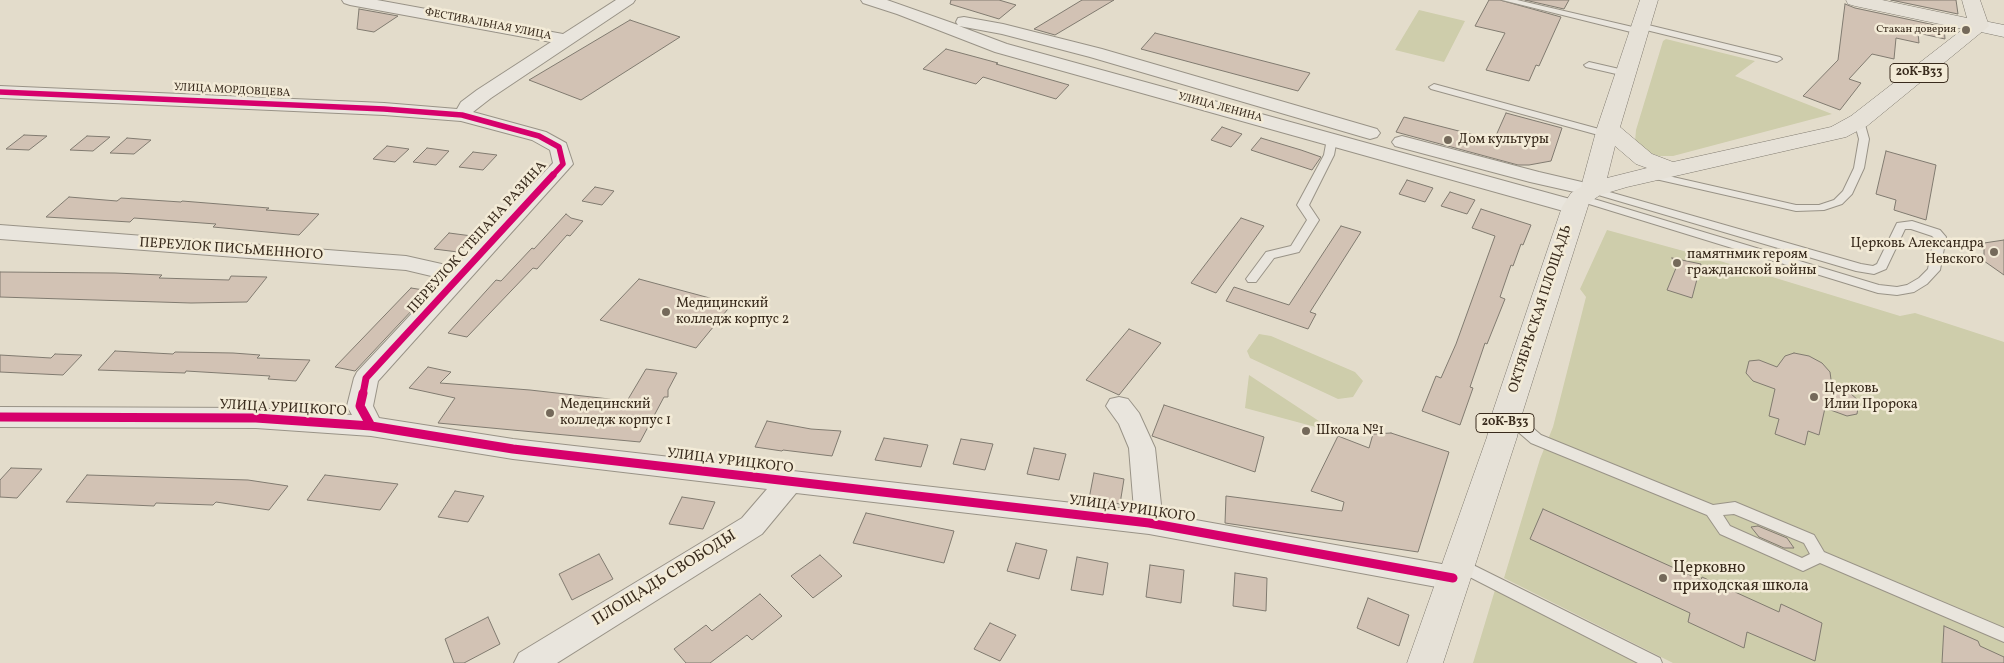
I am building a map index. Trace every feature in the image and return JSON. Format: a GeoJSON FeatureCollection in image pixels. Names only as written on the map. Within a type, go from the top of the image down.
{"type":"FeatureCollection","features":[{"type":"Feature","properties":{"kind":"main road","name":"ОКТЯБРЬСКАЯ ПЛОЩАДЬ"},"geometry":{"type":"LineString","coordinates":[[1425,663],[1502,438],[1507,414],[1607,131],[1649,0]]}},
{"type":"Feature","properties":{"kind":"main road"},"geometry":{"type":"LineString","coordinates":[[1855,0],[1979,26]]}},
{"type":"Feature","properties":{"kind":"main road"},"geometry":{"type":"LineString","coordinates":[[1970,0],[1979,26]]}},
{"type":"Feature","properties":{"kind":"main road","name":"20К-В33"},"geometry":{"type":"LineString","coordinates":[[1582,198],[1660,172],[1838,132],[1859,122],[1979,26]]}},
{"type":"Feature","properties":{"kind":"main road"},"geometry":{"type":"LineString","coordinates":[[1607,131],[1660,172]]}},
{"type":"Feature","properties":{"kind":"street","name":"ФЕСТИВАЛЬНАЯ УЛИЦА"},"geometry":{"type":"LineString","coordinates":[[350,0],[566,40]]}},
{"type":"Feature","properties":{"kind":"street"},"geometry":{"type":"LineString","coordinates":[[462,115],[468,106],[484,94],[627,0]]}},
{"type":"Feature","properties":{"kind":"street","name":"УЛИЦА ЛЕНИНА"},"geometry":{"type":"LineString","coordinates":[[870,0],[903,10],[1001,48],[1332,139],[1582,198]]}},
{"type":"Feature","properties":{"kind":"street"},"geometry":{"type":"LineString","coordinates":[[903,10],[1003,29],[1096,53],[1383,137],[1537,178],[1582,198]]}},
{"type":"Feature","properties":{"kind":"street"},"geometry":{"type":"LineString","coordinates":[[1979,26],[2004,31]]}},
{"type":"Feature","properties":{"kind":"street","name":"УЛИЦА МОРДОВЦЕВА"},"geometry":{"type":"LineString","coordinates":[[0,92],[374,108],[462,115]]}},
{"type":"Feature","properties":{"kind":"street","name":"ПЕРЕУЛОК СТЕПАНА РАЗИНА"},"geometry":{"type":"LineString","coordinates":[[371,426],[360,406],[366,378],[563,164],[559,147],[539,136],[462,115]]}},
{"type":"Feature","properties":{"kind":"street","name":"ПЕРЕУЛОК ПИСЬМЕННОГО"},"geometry":{"type":"LineString","coordinates":[[0,232],[406,263],[461,276]]}},
{"type":"Feature","properties":{"kind":"street"},"geometry":{"type":"LineString","coordinates":[[1119,406],[1130,420],[1142,448],[1149,523]]}},
{"type":"Feature","properties":{"kind":"street","name":"УЛИЦА УРИЦКОГО"},"geometry":{"type":"LineString","coordinates":[[0,417],[256,418],[371,426],[513,449],[1149,523],[1456,571]]}},
{"type":"Feature","properties":{"kind":"street","name":"ПЛОЩАДЬ СВОБОДЫ"},"geometry":{"type":"LineString","coordinates":[[530,663],[752,526],[789,482]]}},
{"type":"Feature","properties":{"kind":"lane"},"geometry":{"type":"LineString","coordinates":[[1506,0],[1777,58]]}},
{"type":"Feature","properties":{"kind":"lane"},"geometry":{"type":"LineString","coordinates":[[1590,65],[1625,73]]}},
{"type":"Feature","properties":{"kind":"lane"},"geometry":{"type":"LineString","coordinates":[[1434,88],[1607,131]]}},
{"type":"Feature","properties":{"kind":"lane"},"geometry":{"type":"LineString","coordinates":[[1660,172],[1796,208],[1820,208],[1838,202],[1848,192],[1859,168],[1864,139],[1859,122]]}},
{"type":"Feature","properties":{"kind":"lane"},"geometry":{"type":"LineString","coordinates":[[1252,279],[1270,255],[1295,249],[1312,220],[1303,205],[1329,155],[1332,139]]}},
{"type":"Feature","properties":{"kind":"lane"},"geometry":{"type":"LineString","coordinates":[[1582,198],[1874,270],[1882,266],[1900,225],[1904,224],[1927,230],[1940,237],[1934,270],[1923,281],[1910,289],[1897,291],[1878,289],[1582,198]]}},
{"type":"Feature","properties":{"kind":"lane"},"geometry":{"type":"LineString","coordinates":[[1507,414],[1536,439],[1712,511],[1735,508],[1809,539],[1819,556],[2004,635]]}},
{"type":"Feature","properties":{"kind":"lane"},"geometry":{"type":"LineString","coordinates":[[1712,511],[1725,530],[1803,565],[1819,556]]}},
{"type":"Feature","properties":{"kind":"lane"},"geometry":{"type":"LineString","coordinates":[[1456,571],[1654,663]]}},
{"type":"Feature","properties":{"kind":"green space"},"geometry":{"type":"Polygon","coordinates":[[[1419,10],[1465,21],[1444,62],[1395,50],[1419,10]]]}},
{"type":"Feature","properties":{"kind":"green space"},"geometry":{"type":"Polygon","coordinates":[[[1666,39],[1755,61],[1735,76],[1832,114],[1673,156],[1659,156],[1647,152],[1635,142],[1636,130],[1663,41],[1666,39]]]}},
{"type":"Feature","properties":{"kind":"green space"},"geometry":{"type":"Polygon","coordinates":[[[1607,230],[1720,261],[1900,316],[1915,313],[2004,342],[2004,663],[1673,663],[1504,578],[1540,459],[1553,427],[1586,297],[1580,289],[1607,230]]]}},
{"type":"Feature","properties":{"kind":"green space"},"geometry":{"type":"Polygon","coordinates":[[[1259,334],[1271,336],[1355,372],[1363,381],[1353,397],[1338,399],[1250,358],[1247,351],[1259,334]]]}},
{"type":"Feature","properties":{"kind":"green space"},"geometry":{"type":"Polygon","coordinates":[[[1249,375],[1328,427],[1323,429],[1245,408],[1249,375]]]}},
{"type":"Feature","properties":{"kind":"green space"},"geometry":{"type":"Polygon","coordinates":[[[1495,590],[1638,663],[1473,663],[1495,590]]]}},
{"type":"Feature","properties":{"kind":"building"},"geometry":{"type":"Polygon","coordinates":[[[951,0],[999,0],[1016,5],[999,19],[950,4],[951,0]]]}},
{"type":"Feature","properties":{"kind":"building"},"geometry":{"type":"Polygon","coordinates":[[[1082,0],[1114,0],[1055,35],[1034,29],[1082,0]]]}},
{"type":"Feature","properties":{"kind":"building"},"geometry":{"type":"Polygon","coordinates":[[[1489,0],[1500,0],[1561,17],[1539,66],[1536,65],[1529,81],[1486,70],[1505,33],[1475,26],[1489,0]]]}},
{"type":"Feature","properties":{"kind":"building"},"geometry":{"type":"Polygon","coordinates":[[[1525,0],[1569,0],[1564,9],[1525,0]]]}},
{"type":"Feature","properties":{"kind":"building"},"geometry":{"type":"Polygon","coordinates":[[[1891,0],[1956,0],[1958,14],[1891,0]]]}},
{"type":"Feature","properties":{"kind":"building"},"geometry":{"type":"Polygon","coordinates":[[[1845,4],[1855,8],[1944,27],[1945,39],[1918,33],[1919,43],[1896,38],[1894,59],[1872,54],[1849,79],[1861,83],[1840,110],[1803,96],[1838,60],[1845,4]]]}},
{"type":"Feature","properties":{"kind":"building"},"geometry":{"type":"Polygon","coordinates":[[[359,9],[398,16],[374,32],[357,29],[359,9]]]}},
{"type":"Feature","properties":{"kind":"building"},"geometry":{"type":"Polygon","coordinates":[[[630,20],[680,37],[581,100],[529,80],[630,20]]]}},
{"type":"Feature","properties":{"kind":"building"},"geometry":{"type":"Polygon","coordinates":[[[1155,33],[1310,73],[1298,91],[1141,49],[1155,33]]]}},
{"type":"Feature","properties":{"kind":"building"},"geometry":{"type":"Polygon","coordinates":[[[946,49],[1069,85],[1056,99],[983,77],[976,84],[923,69],[946,49]]]}},
{"type":"Feature","properties":{"kind":"building"},"geometry":{"type":"Polygon","coordinates":[[[1506,113],[1562,128],[1551,161],[1518,165],[1396,132],[1404,117],[1494,140],[1506,113]]]}},
{"type":"Feature","properties":{"kind":"building"},"geometry":{"type":"Polygon","coordinates":[[[1222,127],[1242,134],[1231,147],[1211,140],[1222,127]]]}},
{"type":"Feature","properties":{"kind":"building"},"geometry":{"type":"Polygon","coordinates":[[[24,135],[47,136],[29,150],[6,149],[24,135]]]}},
{"type":"Feature","properties":{"kind":"building"},"geometry":{"type":"Polygon","coordinates":[[[87,136],[110,137],[93,151],[70,150],[87,136]]]}},
{"type":"Feature","properties":{"kind":"building"},"geometry":{"type":"Polygon","coordinates":[[[127,138],[151,140],[134,154],[110,153],[127,138]]]}},
{"type":"Feature","properties":{"kind":"building"},"geometry":{"type":"Polygon","coordinates":[[[1261,138],[1321,157],[1312,170],[1251,150],[1261,138]]]}},
{"type":"Feature","properties":{"kind":"building"},"geometry":{"type":"Polygon","coordinates":[[[387,146],[409,149],[395,162],[373,159],[387,146]]]}},
{"type":"Feature","properties":{"kind":"building"},"geometry":{"type":"Polygon","coordinates":[[[427,148],[449,151],[436,165],[413,162],[427,148]]]}},
{"type":"Feature","properties":{"kind":"building"},"geometry":{"type":"Polygon","coordinates":[[[1886,151],[1936,165],[1926,220],[1894,210],[1896,200],[1876,194],[1886,151]]]}},
{"type":"Feature","properties":{"kind":"building"},"geometry":{"type":"Polygon","coordinates":[[[473,152],[497,155],[483,170],[459,167],[473,152]]]}},
{"type":"Feature","properties":{"kind":"building"},"geometry":{"type":"Polygon","coordinates":[[[1407,180],[1433,188],[1425,202],[1399,194],[1407,180]]]}},
{"type":"Feature","properties":{"kind":"building"},"geometry":{"type":"Polygon","coordinates":[[[595,187],[614,191],[602,205],[582,201],[595,187]]]}},
{"type":"Feature","properties":{"kind":"building"},"geometry":{"type":"Polygon","coordinates":[[[1450,192],[1475,200],[1467,214],[1441,206],[1450,192]]]}},
{"type":"Feature","properties":{"kind":"building"},"geometry":{"type":"Polygon","coordinates":[[[69,197],[117,201],[121,198],[182,201],[319,214],[299,235],[213,227],[216,224],[134,218],[130,222],[46,217],[69,197]]]}},
{"type":"Feature","properties":{"kind":"building"},"geometry":{"type":"Polygon","coordinates":[[[1481,209],[1531,225],[1523,245],[1521,244],[1513,266],[1511,265],[1500,297],[1505,299],[1487,344],[1485,343],[1470,387],[1473,388],[1460,425],[1422,411],[1436,376],[1441,378],[1456,344],[1495,236],[1472,228],[1481,209]]]}},
{"type":"Feature","properties":{"kind":"building"},"geometry":{"type":"Polygon","coordinates":[[[566,214],[571,218],[583,221],[570,236],[567,235],[537,269],[533,268],[467,337],[448,333],[496,280],[501,281],[566,214]]]}},
{"type":"Feature","properties":{"kind":"building"},"geometry":{"type":"Polygon","coordinates":[[[1241,218],[1264,226],[1216,293],[1191,283],[1241,218]]]}},
{"type":"Feature","properties":{"kind":"building"},"geometry":{"type":"Polygon","coordinates":[[[1341,226],[1361,232],[1310,312],[1316,314],[1308,329],[1226,301],[1234,287],[1289,305],[1341,226]]]}},
{"type":"Feature","properties":{"kind":"building"},"geometry":{"type":"Polygon","coordinates":[[[449,233],[472,236],[458,252],[434,249],[449,233]]]}},
{"type":"Feature","properties":{"kind":"building","name":"Церковь Александра Невского"},"geometry":{"type":"Polygon","coordinates":[[[2004,240],[2004,275],[1984,261],[1984,243],[2004,240]]]}},
{"type":"Feature","properties":{"kind":"building"},"geometry":{"type":"Polygon","coordinates":[[[1672,258],[1701,264],[1692,298],[1667,290],[1676,268],[1672,258]]]}},
{"type":"Feature","properties":{"kind":"building"},"geometry":{"type":"Polygon","coordinates":[[[0,272],[115,273],[162,275],[159,278],[229,280],[231,276],[267,277],[247,302],[191,303],[0,297],[0,272]]]}},
{"type":"Feature","properties":{"kind":"building","name":"Медицинский колледж корпус 2"},"geometry":{"type":"Polygon","coordinates":[[[639,279],[732,304],[696,348],[600,320],[639,279]]]}},
{"type":"Feature","properties":{"kind":"building"},"geometry":{"type":"Polygon","coordinates":[[[411,288],[430,291],[355,371],[335,367],[411,288]]]}},
{"type":"Feature","properties":{"kind":"building"},"geometry":{"type":"Polygon","coordinates":[[[1129,329],[1161,343],[1119,395],[1086,380],[1129,329]]]}},
{"type":"Feature","properties":{"kind":"building"},"geometry":{"type":"Polygon","coordinates":[[[115,351],[173,354],[175,352],[233,353],[260,355],[257,358],[310,360],[296,381],[268,379],[270,376],[186,371],[185,373],[98,370],[115,351]]]}},
{"type":"Feature","properties":{"kind":"building","name":"Церковь Илии Пророка"},"geometry":{"type":"Polygon","coordinates":[[[1794,353],[1809,356],[1822,363],[1830,372],[1832,387],[1850,393],[1859,401],[1857,414],[1847,416],[1825,408],[1819,435],[1808,431],[1805,445],[1775,434],[1779,419],[1769,416],[1775,389],[1753,381],[1746,373],[1749,361],[1759,360],[1777,367],[1785,356],[1794,353]]]}},
{"type":"Feature","properties":{"kind":"building"},"geometry":{"type":"Polygon","coordinates":[[[55,354],[82,355],[63,375],[0,372],[0,355],[51,358],[55,354]]]}},
{"type":"Feature","properties":{"kind":"building","name":"Медецинский колледж корпус 1"},"geometry":{"type":"Polygon","coordinates":[[[428,367],[451,372],[440,383],[530,390],[627,401],[646,369],[677,373],[668,390],[668,397],[664,397],[640,442],[438,423],[455,398],[409,388],[428,367]]]}},
{"type":"Feature","properties":{"kind":"building"},"geometry":{"type":"Polygon","coordinates":[[[1164,405],[1264,437],[1255,472],[1152,436],[1164,405]]]}},
{"type":"Feature","properties":{"kind":"building"},"geometry":{"type":"Polygon","coordinates":[[[767,421],[811,429],[841,431],[832,456],[755,447],[767,421]]]}},
{"type":"Feature","properties":{"kind":"building"},"geometry":{"type":"Polygon","coordinates":[[[1391,433],[1449,452],[1418,552],[1225,523],[1226,496],[1342,511],[1344,502],[1311,491],[1338,436],[1369,448],[1373,434],[1391,433]]]}},
{"type":"Feature","properties":{"kind":"building"},"geometry":{"type":"Polygon","coordinates":[[[884,438],[928,445],[921,467],[875,460],[884,438]]]}},
{"type":"Feature","properties":{"kind":"building"},"geometry":{"type":"Polygon","coordinates":[[[961,439],[993,444],[985,470],[953,464],[961,439]]]}},
{"type":"Feature","properties":{"kind":"building"},"geometry":{"type":"Polygon","coordinates":[[[1034,448],[1066,454],[1059,480],[1027,474],[1034,448]]]}},
{"type":"Feature","properties":{"kind":"building"},"geometry":{"type":"Polygon","coordinates":[[[11,468],[42,469],[17,498],[0,497],[0,480],[11,468]]]}},
{"type":"Feature","properties":{"kind":"building"},"geometry":{"type":"Polygon","coordinates":[[[1094,473],[1124,479],[1120,504],[1089,499],[1094,473]]]}},
{"type":"Feature","properties":{"kind":"building"},"geometry":{"type":"Polygon","coordinates":[[[87,475],[248,480],[288,486],[269,510],[216,502],[213,505],[156,503],[154,506],[66,502],[87,475]]]}},
{"type":"Feature","properties":{"kind":"building"},"geometry":{"type":"Polygon","coordinates":[[[325,475],[398,484],[380,510],[307,500],[325,475]]]}},
{"type":"Feature","properties":{"kind":"building"},"geometry":{"type":"Polygon","coordinates":[[[455,491],[484,496],[468,522],[438,517],[455,491]]]}},
{"type":"Feature","properties":{"kind":"building"},"geometry":{"type":"Polygon","coordinates":[[[682,497],[715,502],[703,529],[669,524],[682,497]]]}},
{"type":"Feature","properties":{"kind":"building"},"geometry":{"type":"Polygon","coordinates":[[[1543,509],[1701,580],[1702,577],[1779,612],[1781,604],[1822,623],[1815,661],[1747,632],[1744,648],[1688,622],[1690,613],[1530,539],[1543,509]]]}},
{"type":"Feature","properties":{"kind":"building"},"geometry":{"type":"Polygon","coordinates":[[[866,513],[954,531],[944,563],[853,543],[866,513]]]}},
{"type":"Feature","properties":{"kind":"building"},"geometry":{"type":"Polygon","coordinates":[[[1758,526],[1787,538],[1794,548],[1784,548],[1759,537],[1751,527],[1758,526]]]}},
{"type":"Feature","properties":{"kind":"building"},"geometry":{"type":"Polygon","coordinates":[[[1016,543],[1047,550],[1039,579],[1007,571],[1016,543]]]}},
{"type":"Feature","properties":{"kind":"building"},"geometry":{"type":"Polygon","coordinates":[[[599,554],[613,579],[572,600],[559,574],[599,554]]]}},
{"type":"Feature","properties":{"kind":"building"},"geometry":{"type":"Polygon","coordinates":[[[820,555],[842,576],[813,598],[791,576],[820,555]]]}},
{"type":"Feature","properties":{"kind":"building"},"geometry":{"type":"Polygon","coordinates":[[[1077,557],[1108,563],[1103,595],[1071,590],[1077,557]]]}},
{"type":"Feature","properties":{"kind":"building"},"geometry":{"type":"Polygon","coordinates":[[[1150,565],[1184,570],[1181,603],[1146,597],[1150,565]]]}},
{"type":"Feature","properties":{"kind":"building"},"geometry":{"type":"Polygon","coordinates":[[[1235,573],[1267,578],[1266,611],[1233,606],[1235,573]]]}},
{"type":"Feature","properties":{"kind":"building"},"geometry":{"type":"Polygon","coordinates":[[[760,594],[782,616],[752,640],[747,635],[710,663],[686,663],[674,649],[706,625],[712,631],[760,594]]]}},
{"type":"Feature","properties":{"kind":"building"},"geometry":{"type":"Polygon","coordinates":[[[1368,598],[1409,615],[1399,646],[1357,628],[1368,598]]]}},
{"type":"Feature","properties":{"kind":"building"},"geometry":{"type":"Polygon","coordinates":[[[488,617],[500,644],[464,663],[454,663],[445,639],[488,617]]]}},
{"type":"Feature","properties":{"kind":"building"},"geometry":{"type":"Polygon","coordinates":[[[990,623],[1016,635],[1000,661],[974,649],[990,623]]]}},
{"type":"Feature","properties":{"kind":"building"},"geometry":{"type":"Polygon","coordinates":[[[1944,626],[1978,641],[1980,646],[2004,657],[2004,663],[1942,663],[1944,626]]]}},
{"type":"Feature","properties":{"kind":"cycle path"},"geometry":{"type":"LineString","coordinates":[[0,92],[384,109],[462,115],[539,136],[559,147],[563,164],[366,378],[360,406],[371,426]]}},
{"type":"Feature","properties":{"kind":"cycle path"},"geometry":{"type":"LineString","coordinates":[[0,417],[256,418],[371,426],[513,449],[1149,523],[1453,578]]}},
{"type":"Feature","properties":{"kind":"place","name":"Стакан доверия"},"geometry":{"type":"Point","coordinates":[1966,30]}},
{"type":"Feature","properties":{"kind":"place","name":"Дом культуры"},"geometry":{"type":"Point","coordinates":[1448,140]}},
{"type":"Feature","properties":{"kind":"place","name":"Церковь Александра Невского"},"geometry":{"type":"Point","coordinates":[1994,252]}},
{"type":"Feature","properties":{"kind":"place","name":"памятнмик героям гражданской войны"},"geometry":{"type":"Point","coordinates":[1677,263]}},
{"type":"Feature","properties":{"kind":"place","name":"Медицинский колледж корпус 2"},"geometry":{"type":"Point","coordinates":[666,312]}},
{"type":"Feature","properties":{"kind":"place","name":"Церковь Илии Пророка"},"geometry":{"type":"Point","coordinates":[1814,397]}},
{"type":"Feature","properties":{"kind":"place","name":"Медецинский колледж корпус 1"},"geometry":{"type":"Point","coordinates":[550,413]}},
{"type":"Feature","properties":{"kind":"place","name":"Школа №1"},"geometry":{"type":"Point","coordinates":[1306,431]}},
{"type":"Feature","properties":{"kind":"place","name":"Церковно приходская школа"},"geometry":{"type":"Point","coordinates":[1663,578]}}]}
